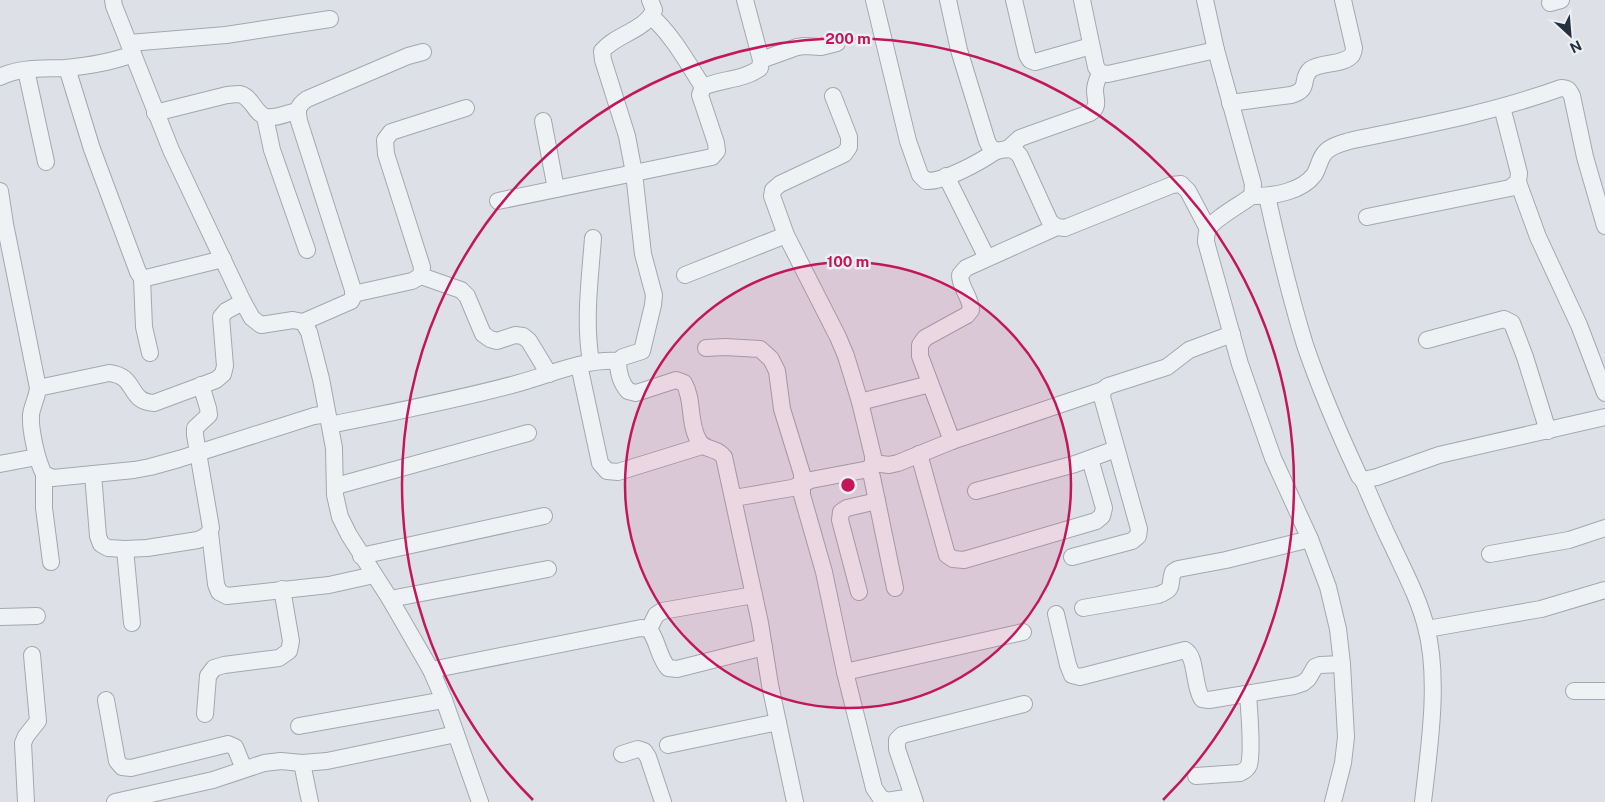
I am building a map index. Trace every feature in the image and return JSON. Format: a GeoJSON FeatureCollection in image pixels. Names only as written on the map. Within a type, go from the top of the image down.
{"type":"FeatureCollection","features":[{"type":"Feature","properties":{"kind":"street"},"geometry":{"type":"LineString","coordinates":[[113,0],[155,113],[171,150],[243,302],[252,318],[261,324],[294,320],[303,322],[350,301],[354,297],[305,140],[297,111],[299,104],[408,56],[423,52]]}},
{"type":"Feature","properties":{"kind":"street"},"geometry":{"type":"LineString","coordinates":[[498,201],[712,157],[717,150],[700,95],[703,87],[712,83],[752,74],[760,68],[761,60],[746,0]]}},
{"type":"Feature","properties":{"kind":"street"},"geometry":{"type":"LineString","coordinates":[[874,0],[906,132],[920,175],[926,181],[933,181],[976,164],[1020,138],[1090,113],[1097,105],[1095,91],[1100,73]]}},
{"type":"Feature","properties":{"kind":"street"},"geometry":{"type":"LineString","coordinates":[[948,0],[959,50],[987,141],[990,147],[1016,151],[1050,222],[1057,228]]}},
{"type":"Feature","properties":{"kind":"street"},"geometry":{"type":"LineString","coordinates":[[1014,0],[1027,55],[1030,60],[1035,62],[1091,46]]}},
{"type":"Feature","properties":{"kind":"street"},"geometry":{"type":"LineString","coordinates":[[1082,0],[1096,67],[1100,73],[1108,74],[1216,50]]}},
{"type":"Feature","properties":{"kind":"street"},"geometry":{"type":"LineString","coordinates":[[1205,0],[1216,50],[1253,184],[1280,255],[1306,345],[1359,476],[1363,480],[1415,595],[1427,629],[1431,652],[1432,686],[1431,732],[1424,802]]}},
{"type":"Feature","properties":{"kind":"street"},"geometry":{"type":"LineString","coordinates":[[1230,103],[1299,93],[1304,88],[1305,78],[1310,70],[1317,66],[1344,60],[1352,55],[1354,48],[1343,0]]}},
{"type":"Feature","properties":{"kind":"street"},"geometry":{"type":"LineString","coordinates":[[0,191],[3,225],[38,388],[31,418],[40,468],[44,474],[52,478],[134,470],[198,453],[314,416],[328,419],[453,399],[519,383],[585,363],[618,361],[623,357],[642,350],[653,305],[652,287],[643,254],[634,173],[627,136],[603,60],[602,51],[608,44],[640,26],[651,8],[703,87]]}},
{"type":"Feature","properties":{"kind":"street"},"geometry":{"type":"LineString","coordinates":[[0,77],[5,74],[26,70],[67,68],[123,58],[131,49],[330,19]]}},
{"type":"Feature","properties":{"kind":"street"},"geometry":{"type":"LineString","coordinates":[[761,60],[804,46],[821,47],[837,42]]}},
{"type":"Feature","properties":{"kind":"street"},"geometry":{"type":"LineString","coordinates":[[67,68],[92,149],[138,272],[142,278],[144,326],[150,353]]}},
{"type":"Feature","properties":{"kind":"street"},"geometry":{"type":"LineString","coordinates":[[26,70],[46,162]]}},
{"type":"Feature","properties":{"kind":"street"},"geometry":{"type":"LineString","coordinates":[[1334,802],[1343,762],[1346,737],[1338,629],[1328,587],[1310,539],[1273,458],[1240,364],[1206,242],[1208,229],[1219,218],[1259,196],[1296,189],[1307,183],[1324,154],[1334,145],[1502,107],[1561,88],[1566,88],[1570,91],[1585,157],[1605,226]]}},
{"type":"Feature","properties":{"kind":"street"},"geometry":{"type":"LineString","coordinates":[[155,113],[238,94],[245,96],[265,116],[273,117],[297,111]]}},
{"type":"Feature","properties":{"kind":"street"},"geometry":{"type":"LineString","coordinates":[[833,96],[849,137],[849,147],[844,154],[780,184],[773,190],[772,196],[786,235],[846,356],[860,402],[873,456],[871,466],[895,588]]}},
{"type":"Feature","properties":{"kind":"street"},"geometry":{"type":"LineString","coordinates":[[1502,107],[1519,173],[1518,182],[1538,237],[1579,326],[1605,393]]}},
{"type":"Feature","properties":{"kind":"street"},"geometry":{"type":"LineString","coordinates":[[421,276],[422,266],[386,154],[385,140],[391,132],[466,108]]}},
{"type":"Feature","properties":{"kind":"street"},"geometry":{"type":"LineString","coordinates":[[265,116],[272,150],[307,250]]}},
{"type":"Feature","properties":{"kind":"street"},"geometry":{"type":"LineString","coordinates":[[543,122],[556,189]]}},
{"type":"Feature","properties":{"kind":"street"},"geometry":{"type":"LineString","coordinates":[[946,176],[987,258]]}},
{"type":"Feature","properties":{"kind":"street"},"geometry":{"type":"LineString","coordinates":[[1367,217],[1510,188],[1518,182]]}},
{"type":"Feature","properties":{"kind":"street"},"geometry":{"type":"LineString","coordinates":[[952,441],[920,356],[920,345],[925,338],[967,315],[971,310],[971,303],[960,281],[960,275],[966,268],[1057,228],[1065,228],[1172,185],[1181,184],[1188,191],[1208,229]]}},
{"type":"Feature","properties":{"kind":"street"},"geometry":{"type":"LineString","coordinates":[[685,275],[786,235]]}},
{"type":"Feature","properties":{"kind":"street"},"geometry":{"type":"LineString","coordinates":[[593,238],[585,363],[600,463],[607,471],[618,472],[702,446],[720,452],[724,457],[754,595],[795,802]]}},
{"type":"Feature","properties":{"kind":"street"},"geometry":{"type":"LineString","coordinates":[[142,278],[222,259]]}},
{"type":"Feature","properties":{"kind":"street"},"geometry":{"type":"LineString","coordinates":[[353,294],[412,281],[421,276],[461,290],[467,296],[483,334],[490,340],[498,340],[515,335],[523,336],[529,341],[549,374]]}},
{"type":"Feature","properties":{"kind":"street"},"geometry":{"type":"LineString","coordinates":[[38,388],[109,373],[119,374],[124,377],[140,399],[154,403],[216,380],[223,374],[225,366],[222,317],[226,311],[243,302]]}},
{"type":"Feature","properties":{"kind":"street"},"geometry":{"type":"LineString","coordinates":[[1427,340],[1504,319],[1512,323],[1548,431]]}},
{"type":"Feature","properties":{"kind":"street"},"geometry":{"type":"LineString","coordinates":[[303,322],[309,332],[321,379],[334,448],[335,495],[340,517],[361,556],[390,600],[431,670],[444,700],[480,802]]}},
{"type":"Feature","properties":{"kind":"street"},"geometry":{"type":"LineString","coordinates":[[734,498],[792,488],[811,480],[871,466],[898,463],[952,441],[1167,366],[1190,350],[1232,334]]}},
{"type":"Feature","properties":{"kind":"street"},"geometry":{"type":"LineString","coordinates":[[706,348],[760,349],[771,360],[777,371],[782,409],[802,474],[802,495],[824,572],[845,672],[874,788],[880,797],[886,801],[914,800],[897,749],[897,740],[902,735],[1024,704]]}},
{"type":"Feature","properties":{"kind":"street"},"geometry":{"type":"LineString","coordinates":[[618,361],[623,385],[628,391],[636,393],[676,380],[684,383],[688,390],[697,438],[702,446]]}},
{"type":"Feature","properties":{"kind":"street"},"geometry":{"type":"LineString","coordinates":[[860,402],[930,384]]}},
{"type":"Feature","properties":{"kind":"street"},"geometry":{"type":"LineString","coordinates":[[201,385],[209,415],[194,428],[211,528],[216,584],[219,592],[227,596],[329,585],[374,575]]}},
{"type":"Feature","properties":{"kind":"street"},"geometry":{"type":"LineString","coordinates":[[1072,557],[1132,541],[1138,536],[1139,529],[1102,397],[1102,390]]}},
{"type":"Feature","properties":{"kind":"street"},"geometry":{"type":"LineString","coordinates":[[1363,480],[1377,477],[1439,455],[1605,417]]}},
{"type":"Feature","properties":{"kind":"street"},"geometry":{"type":"LineString","coordinates":[[336,486],[528,433]]}},
{"type":"Feature","properties":{"kind":"street"},"geometry":{"type":"LineString","coordinates":[[976,491],[1090,459],[1116,449]]}},
{"type":"Feature","properties":{"kind":"street"},"geometry":{"type":"LineString","coordinates":[[919,454],[947,555],[953,559],[964,560],[1096,521],[1102,516],[1104,508],[1090,459]]}},
{"type":"Feature","properties":{"kind":"street"},"geometry":{"type":"LineString","coordinates":[[0,464],[38,456]]}},
{"type":"Feature","properties":{"kind":"street"},"geometry":{"type":"LineString","coordinates":[[44,474],[44,508],[51,562]]}},
{"type":"Feature","properties":{"kind":"street"},"geometry":{"type":"LineString","coordinates":[[93,474],[98,536],[101,544],[108,548],[147,548],[198,540],[210,533]]}},
{"type":"Feature","properties":{"kind":"street"},"geometry":{"type":"LineString","coordinates":[[859,592],[840,520],[841,512],[847,508],[877,501]]}},
{"type":"Feature","properties":{"kind":"street"},"geometry":{"type":"LineString","coordinates":[[361,556],[544,516]]}},
{"type":"Feature","properties":{"kind":"street"},"geometry":{"type":"LineString","coordinates":[[1490,554],[1568,540],[1605,528]]}},
{"type":"Feature","properties":{"kind":"street"},"geometry":{"type":"LineString","coordinates":[[1083,608],[1158,596],[1172,586],[1173,572],[1178,569],[1226,560],[1310,539]]}},
{"type":"Feature","properties":{"kind":"street"},"geometry":{"type":"LineString","coordinates":[[125,548],[132,623]]}},
{"type":"Feature","properties":{"kind":"street"},"geometry":{"type":"LineString","coordinates":[[390,600],[548,569]]}},
{"type":"Feature","properties":{"kind":"street"},"geometry":{"type":"LineString","coordinates":[[205,714],[208,676],[214,668],[279,658],[289,651],[291,641],[282,589]]}},
{"type":"Feature","properties":{"kind":"street"},"geometry":{"type":"LineString","coordinates":[[1427,629],[1541,609],[1605,590]]}},
{"type":"Feature","properties":{"kind":"street"},"geometry":{"type":"LineString","coordinates":[[649,629],[656,615],[662,611],[754,595]]}},
{"type":"Feature","properties":{"kind":"street"},"geometry":{"type":"LineString","coordinates":[[1056,614],[1072,675],[1080,677],[1185,650],[1189,652],[1192,658],[1198,693],[1202,699],[1209,700],[1248,694],[1302,683],[1308,679],[1315,667],[1342,664]]}},
{"type":"Feature","properties":{"kind":"street"},"geometry":{"type":"LineString","coordinates":[[0,617],[38,616]]}},
{"type":"Feature","properties":{"kind":"street"},"geometry":{"type":"LineString","coordinates":[[431,670],[641,628],[649,629],[654,635],[663,661],[668,668],[677,669],[764,647]]}},
{"type":"Feature","properties":{"kind":"street"},"geometry":{"type":"LineString","coordinates":[[845,672],[1023,632]]}},
{"type":"Feature","properties":{"kind":"street"},"geometry":{"type":"LineString","coordinates":[[26,802],[23,743],[38,721],[32,654]]}},
{"type":"Feature","properties":{"kind":"street"},"geometry":{"type":"LineString","coordinates":[[1574,691],[1605,691]]}},
{"type":"Feature","properties":{"kind":"street"},"geometry":{"type":"LineString","coordinates":[[1196,776],[1240,773],[1247,769],[1250,745],[1248,694]]}},
{"type":"Feature","properties":{"kind":"street"},"geometry":{"type":"LineString","coordinates":[[106,700],[117,761],[122,767],[131,768],[228,744],[235,747],[244,769]]}},
{"type":"Feature","properties":{"kind":"street"},"geometry":{"type":"LineString","coordinates":[[299,726],[444,700]]}},
{"type":"Feature","properties":{"kind":"street"},"geometry":{"type":"LineString","coordinates":[[668,745],[778,722]]}},
{"type":"Feature","properties":{"kind":"street"},"geometry":{"type":"LineString","coordinates":[[115,802],[213,780],[264,763],[327,761],[456,734]]}},
{"type":"Feature","properties":{"kind":"street"},"geometry":{"type":"LineString","coordinates":[[622,754],[638,748],[644,751],[648,757],[663,802]]}},
{"type":"Feature","properties":{"kind":"street"},"geometry":{"type":"LineString","coordinates":[[302,763],[310,802]]}}]}
